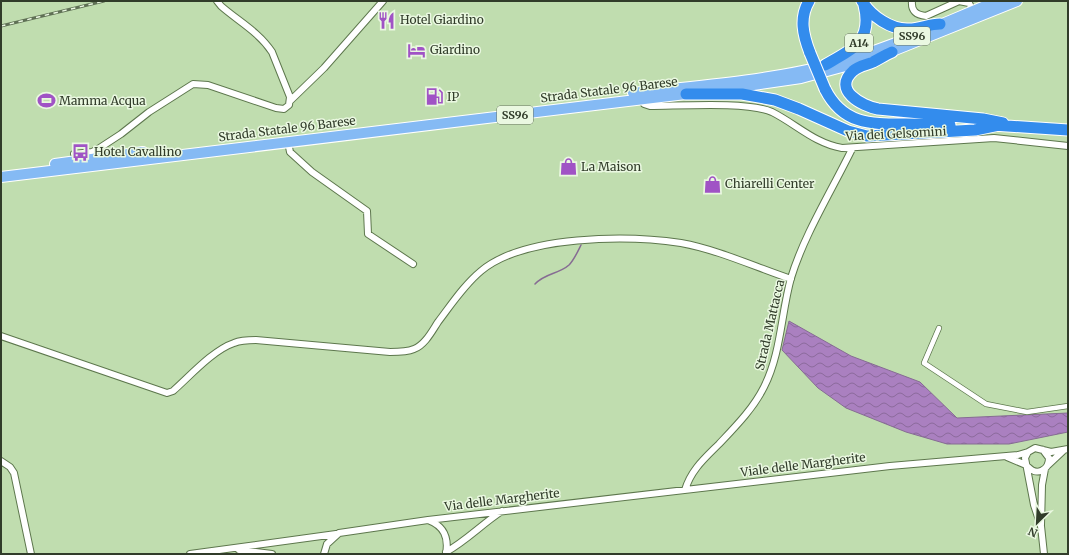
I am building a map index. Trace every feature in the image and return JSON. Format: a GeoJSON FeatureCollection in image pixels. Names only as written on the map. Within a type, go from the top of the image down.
{"type":"FeatureCollection","features":[{"type":"Feature","properties":{"kind":"highway"},"geometry":{"type":"LineString","coordinates":[[809,1],[804,11],[802,25],[810,53],[830,98],[840,110],[850,117],[866,122],[944,125],[999,125],[1068,130]]}},
{"type":"Feature","properties":{"kind":"highway","name":"A14"},"geometry":{"type":"LineString","coordinates":[[863,3],[878,18],[897,28],[910,30],[929,24],[940,24]]}},
{"type":"Feature","properties":{"kind":"highway","name":"A14"},"geometry":{"type":"LineString","coordinates":[[825,65],[851,50],[863,37],[867,24],[863,3]]}},
{"type":"Feature","properties":{"kind":"highway"},"geometry":{"type":"LineString","coordinates":[[892,52],[857,68],[849,75],[847,87],[848,93],[857,102],[874,108],[983,118],[1019,126]]}},
{"type":"Feature","properties":{"kind":"highway"},"geometry":{"type":"LineString","coordinates":[[686,94],[742,94],[775,100],[848,131],[867,136],[975,130],[999,125]]}},
{"type":"Feature","properties":{"kind":"main road","name":"Strada Statale 96 Barese"},"geometry":{"type":"LineString","coordinates":[[1,171],[78,156],[97,158],[723,83],[789,73],[825,65],[874,50],[997,1]]}},
{"type":"Feature","properties":{"kind":"main road","name":"Strada Statale 96 Barese"},"geometry":{"type":"LineString","coordinates":[[1,177],[686,94],[802,78],[849,66],[892,52],[1017,1]]}},
{"type":"Feature","properties":{"kind":"street"},"geometry":{"type":"LineString","coordinates":[[217,1],[220,6],[254,32],[267,45],[276,62],[290,101]]}},
{"type":"Feature","properties":{"kind":"street"},"geometry":{"type":"LineString","coordinates":[[78,156],[98,149],[193,84],[208,86],[281,109],[286,108],[290,101],[324,68],[383,1]]}},
{"type":"Feature","properties":{"kind":"street"},"geometry":{"type":"LineString","coordinates":[[912,1],[912,8],[914,12],[921,16],[930,14],[960,1],[968,3],[974,11]]}},
{"type":"Feature","properties":{"kind":"street","name":"Via dei Gelsomini"},"geometry":{"type":"LineString","coordinates":[[643,99],[644,104],[650,106],[738,106],[771,112],[819,141],[831,146],[852,149],[994,138],[1068,146]]}},
{"type":"Feature","properties":{"kind":"street"},"geometry":{"type":"LineString","coordinates":[[288,142],[290,152],[307,168],[368,211],[368,234],[413,264]]}},
{"type":"Feature","properties":{"kind":"street","name":"Strada Mattacca"},"geometry":{"type":"LineString","coordinates":[[685,490],[692,473],[731,432],[753,406],[764,388],[776,352],[791,278],[806,241],[852,149]]}},
{"type":"Feature","properties":{"kind":"street"},"geometry":{"type":"LineString","coordinates":[[1,181],[38,176],[61,170]]}},
{"type":"Feature","properties":{"kind":"street"},"geometry":{"type":"LineString","coordinates":[[1,336],[167,393],[173,391],[218,352],[236,342],[256,340],[390,352],[414,349],[422,343],[453,302],[481,271],[497,260],[536,247],[585,239],[680,243],[716,252],[791,278]]}},
{"type":"Feature","properties":{"kind":"street"},"geometry":{"type":"LineString","coordinates":[[939,328],[924,362],[986,404],[1027,412],[1068,406]]}},
{"type":"Feature","properties":{"kind":"street"},"geometry":{"type":"LineString","coordinates":[[1041,526],[1034,505],[1025,458],[1028,452],[1035,448],[1051,452],[1066,449]]}},
{"type":"Feature","properties":{"kind":"street"},"geometry":{"type":"LineString","coordinates":[[999,456],[1027,466],[1036,472],[1046,467],[1066,449]]}},
{"type":"Feature","properties":{"kind":"street"},"geometry":{"type":"LineString","coordinates":[[1043,450],[1048,455],[1043,480],[1041,526],[1044,554]]}},
{"type":"Feature","properties":{"kind":"street","name":"Viale delle Margherite"},"geometry":{"type":"LineString","coordinates":[[580,502],[890,466],[1018,455],[1028,452]]}},
{"type":"Feature","properties":{"kind":"street"},"geometry":{"type":"LineString","coordinates":[[1,461],[10,467],[15,479],[31,554]]}},
{"type":"Feature","properties":{"kind":"street","name":"Via delle Margherite"},"geometry":{"type":"LineString","coordinates":[[190,554],[428,520],[580,502]]}},
{"type":"Feature","properties":{"kind":"street"},"geometry":{"type":"LineString","coordinates":[[446,553],[458,546],[486,522],[503,511]]}},
{"type":"Feature","properties":{"kind":"street","name":"Via delle Margherite"},"geometry":{"type":"LineString","coordinates":[[428,520],[436,523],[444,532],[448,544],[446,553]]}},
{"type":"Feature","properties":{"kind":"street"},"geometry":{"type":"LineString","coordinates":[[324,554],[327,544],[339,533]]}},
{"type":"Feature","properties":{"kind":"street"},"geometry":{"type":"LineString","coordinates":[[223,550],[272,554]]}},
{"type":"Feature","properties":{"kind":"water"},"geometry":{"type":"Polygon","coordinates":[[[789,321],[851,356],[920,382],[957,418],[1068,413],[1068,432],[1009,444],[947,444],[906,432],[846,408],[818,388],[782,350],[789,321]]]}},
{"type":"Feature","properties":{"kind":"waterway"},"geometry":{"type":"LineString","coordinates":[[535,284],[539,280],[569,265],[581,245]]}},
{"type":"Feature","properties":{"kind":"railway"},"geometry":{"type":"LineString","coordinates":[[1,26],[104,1]]}},
{"type":"Feature","properties":{"kind":"place","name":"Hotel Giardino"},"geometry":{"type":"Point","coordinates":[387,20]}},
{"type":"Feature","properties":{"kind":"place","name":"Giardino"},"geometry":{"type":"Point","coordinates":[417,50]}},
{"type":"Feature","properties":{"kind":"place","name":"IP"},"geometry":{"type":"Point","coordinates":[434,97]}},
{"type":"Feature","properties":{"kind":"place","name":"Mamma Acqua"},"geometry":{"type":"Point","coordinates":[46,101]}},
{"type":"Feature","properties":{"kind":"place","name":"Hotel Cavallino"},"geometry":{"type":"Point","coordinates":[81,152]}},
{"type":"Feature","properties":{"kind":"place","name":"La Maison"},"geometry":{"type":"Point","coordinates":[568,167]}},
{"type":"Feature","properties":{"kind":"place","name":"Chiarelli Center"},"geometry":{"type":"Point","coordinates":[712,184]}}]}
